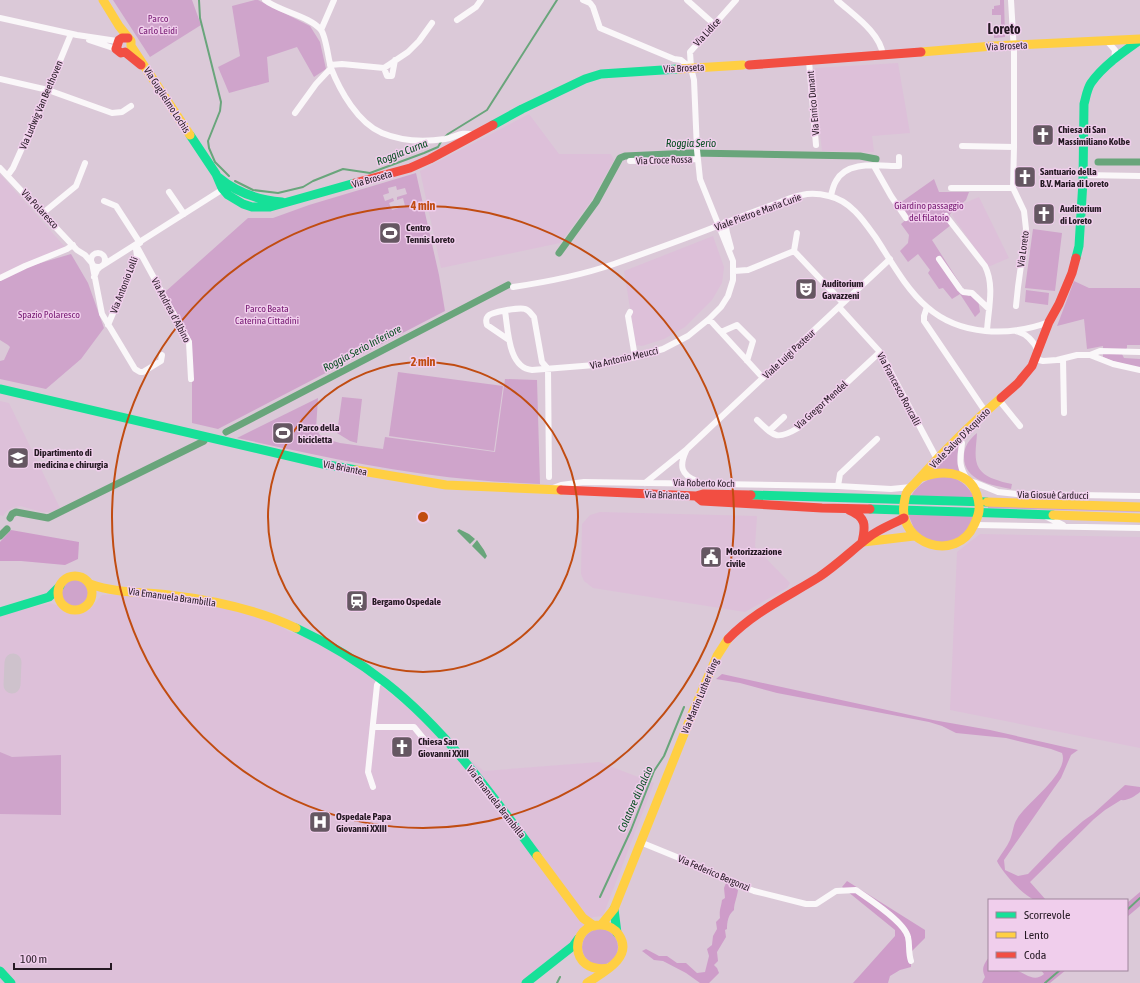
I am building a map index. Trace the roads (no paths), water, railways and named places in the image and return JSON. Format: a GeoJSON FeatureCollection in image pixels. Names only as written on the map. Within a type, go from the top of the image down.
{"type":"FeatureCollection","features":[{"type":"Feature","properties":{"kind":"street"},"geometry":{"type":"LineString","coordinates":[[0,18],[123,44],[119,26],[103,0]]}},
{"type":"Feature","properties":{"kind":"street"},"geometry":{"type":"LineString","coordinates":[[265,0],[314,24],[321,30],[331,66],[352,108],[371,127],[381,133],[401,139],[447,139],[466,132],[474,135]]}},
{"type":"Feature","properties":{"kind":"street"},"geometry":{"type":"LineString","coordinates":[[321,30],[334,0]]}},
{"type":"Feature","properties":{"kind":"street"},"geometry":{"type":"LineString","coordinates":[[456,20],[476,7],[482,0]]}},
{"type":"Feature","properties":{"kind":"street"},"geometry":{"type":"LineString","coordinates":[[583,0],[591,1],[600,28],[674,59],[681,60],[690,68]]}},
{"type":"Feature","properties":{"kind":"street"},"geometry":{"type":"LineString","coordinates":[[687,0],[715,25]]}},
{"type":"Feature","properties":{"kind":"street","name":"Via Lidice"},"geometry":{"type":"LineString","coordinates":[[690,68],[690,52],[692,49],[736,0]]}},
{"type":"Feature","properties":{"kind":"street"},"geometry":{"type":"LineString","coordinates":[[837,0],[876,36],[882,48],[883,55]]}},
{"type":"Feature","properties":{"kind":"street","name":"Via Loreto"},"geometry":{"type":"LineString","coordinates":[[1011,0],[1013,45],[1013,188],[1024,211],[1026,229],[1016,306]]}},
{"type":"Feature","properties":{"kind":"street"},"geometry":{"type":"LineString","coordinates":[[295,113],[331,66],[342,64],[384,68],[408,52],[419,41],[432,23]]}},
{"type":"Feature","properties":{"kind":"street","name":"Via Ludwig Van Beethoven"},"geometry":{"type":"LineString","coordinates":[[8,175],[13,168],[74,34]]}},
{"type":"Feature","properties":{"kind":"street"},"geometry":{"type":"LineString","coordinates":[[1106,40],[1115,50],[1113,62]]}},
{"type":"Feature","properties":{"kind":"street","name":"Via Broseta"},"geometry":{"type":"LineString","coordinates":[[225,187],[249,197],[267,201],[287,202],[384,176],[410,168],[430,159],[522,109],[585,79],[601,74],[809,61],[1013,45],[1106,40],[1140,40]]}},
{"type":"Feature","properties":{"kind":"street","name":"Viale Salvo D'Acquisto"},"geometry":{"type":"LineString","coordinates":[[922,477],[937,459],[985,411],[1018,382],[1032,366],[1076,260],[1080,234],[1084,104],[1086,92],[1090,84],[1129,47],[1140,40]]}},
{"type":"Feature","properties":{"kind":"street","name":"Via Guglielmo Lochis"},"geometry":{"type":"LineString","coordinates":[[123,44],[147,70],[225,187]]}},
{"type":"Feature","properties":{"kind":"street"},"geometry":{"type":"LineString","coordinates":[[384,68],[387,76],[392,76],[395,60]]}},
{"type":"Feature","properties":{"kind":"street","name":"Via Enrico Dunant"},"geometry":{"type":"LineString","coordinates":[[809,61],[816,145]]}},
{"type":"Feature","properties":{"kind":"street","name":"Via Croce Rossa"},"geometry":{"type":"LineString","coordinates":[[690,68],[694,80],[696,150],[700,179],[718,225]]}},
{"type":"Feature","properties":{"kind":"street"},"geometry":{"type":"LineString","coordinates":[[0,79],[48,90],[112,113],[122,112],[131,106]]}},
{"type":"Feature","properties":{"kind":"street"},"geometry":{"type":"LineString","coordinates":[[962,146],[1014,147]]}},
{"type":"Feature","properties":{"kind":"street"},"geometry":{"type":"LineString","coordinates":[[830,196],[836,180],[842,173],[850,168],[858,166],[899,166],[899,157]]}},
{"type":"Feature","properties":{"kind":"street","name":"Via Croce Rossa"},"geometry":{"type":"LineString","coordinates":[[630,161],[697,159]]}},
{"type":"Feature","properties":{"kind":"street"},"geometry":{"type":"LineString","coordinates":[[43,213],[76,186],[85,163]]}},
{"type":"Feature","properties":{"kind":"street"},"geometry":{"type":"LineString","coordinates":[[874,166],[906,218]]}},
{"type":"Feature","properties":{"kind":"street","name":"Via Polaresco"},"geometry":{"type":"LineString","coordinates":[[0,168],[72,245],[96,267],[102,266]]}},
{"type":"Feature","properties":{"kind":"street"},"geometry":{"type":"LineString","coordinates":[[1083,175],[1140,176]]}},
{"type":"Feature","properties":{"kind":"street"},"geometry":{"type":"LineString","coordinates":[[94,277],[97,270],[102,266],[225,187]]}},
{"type":"Feature","properties":{"kind":"street","name":"Via Broseta"},"geometry":{"type":"LineString","coordinates":[[225,187],[234,198],[251,206],[268,208],[281,206],[287,202]]}},
{"type":"Feature","properties":{"kind":"street"},"geometry":{"type":"LineString","coordinates":[[951,188],[1013,188]]}},
{"type":"Feature","properties":{"kind":"street"},"geometry":{"type":"LineString","coordinates":[[169,192],[184,214]]}},
{"type":"Feature","properties":{"kind":"street","name":"Viale Pietro e Maria Curie"},"geometry":{"type":"LineString","coordinates":[[513,287],[562,279],[607,266],[801,195],[814,194],[830,196],[852,208],[863,218],[906,283],[926,306],[945,319],[968,328],[986,331],[1028,330],[1049,322]]}},
{"type":"Feature","properties":{"kind":"street"},"geometry":{"type":"LineString","coordinates":[[104,201],[116,206],[138,244]]}},
{"type":"Feature","properties":{"kind":"street"},"geometry":{"type":"LineString","coordinates":[[946,216],[988,273],[990,297],[986,331]]}},
{"type":"Feature","properties":{"kind":"street","name":"Via Antonio Meucci"},"geometry":{"type":"LineString","coordinates":[[505,311],[509,340],[514,358],[523,367],[532,370],[588,366],[635,357],[669,346],[688,336],[709,319],[721,307],[728,296],[734,271],[733,254],[728,239],[725,222]]}},
{"type":"Feature","properties":{"kind":"street","name":"Via Antonio Meucci"},"geometry":{"type":"LineString","coordinates":[[718,225],[733,261]]}},
{"type":"Feature","properties":{"kind":"street"},"geometry":{"type":"LineString","coordinates":[[734,271],[748,270],[794,252],[797,233]]}},
{"type":"Feature","properties":{"kind":"street","name":"Via Antonio Lolli"},"geometry":{"type":"LineString","coordinates":[[108,325],[137,256],[138,244]]}},
{"type":"Feature","properties":{"kind":"street","name":"Via Andrea d'Albino"},"geometry":{"type":"LineString","coordinates":[[138,244],[189,342],[191,379]]}},
{"type":"Feature","properties":{"kind":"street"},"geometry":{"type":"LineString","coordinates":[[0,278],[67,249],[72,245]]}},
{"type":"Feature","properties":{"kind":"street"},"geometry":{"type":"LineString","coordinates":[[79,251],[88,254],[100,253],[110,256],[119,256]]}},
{"type":"Feature","properties":{"kind":"street","name":"Via Francesco Roncalli"},"geometry":{"type":"LineString","coordinates":[[794,252],[880,352],[937,459]]}},
{"type":"Feature","properties":{"kind":"street"},"geometry":{"type":"LineString","coordinates":[[100,253],[91,257],[102,314],[108,325],[137,371],[142,372],[161,361],[162,355]]}},
{"type":"Feature","properties":{"kind":"street"},"geometry":{"type":"LineString","coordinates":[[100,253],[106,258],[102,266]]}},
{"type":"Feature","properties":{"kind":"street","name":"Viale Luigi Pasteur"},"geometry":{"type":"LineString","coordinates":[[644,483],[687,449],[890,259]]}},
{"type":"Feature","properties":{"kind":"street"},"geometry":{"type":"LineString","coordinates":[[939,259],[963,292],[972,293],[989,308]]}},
{"type":"Feature","properties":{"kind":"street"},"geometry":{"type":"LineString","coordinates":[[926,306],[924,321],[985,411]]}},
{"type":"Feature","properties":{"kind":"street"},"geometry":{"type":"LineString","coordinates":[[509,340],[486,323],[489,314],[521,308],[530,311],[534,317],[542,362],[548,369],[549,477]]}},
{"type":"Feature","properties":{"kind":"street"},"geometry":{"type":"LineString","coordinates":[[630,312],[628,316],[635,357]]}},
{"type":"Feature","properties":{"kind":"street"},"geometry":{"type":"LineString","coordinates":[[709,319],[763,378]]}},
{"type":"Feature","properties":{"kind":"street"},"geometry":{"type":"LineString","coordinates":[[721,332],[737,325],[753,341],[747,361]]}},
{"type":"Feature","properties":{"kind":"street"},"geometry":{"type":"LineString","coordinates":[[1015,331],[1022,333],[1034,343],[1037,355],[1044,361],[1063,359],[1078,355],[1090,356],[1113,364],[1140,370]]}},
{"type":"Feature","properties":{"kind":"street"},"geometry":{"type":"LineString","coordinates":[[1090,356],[1100,351],[1140,352]]}},
{"type":"Feature","properties":{"kind":"street","name":"Via Gregor Mendel"},"geometry":{"type":"LineString","coordinates":[[769,431],[773,434],[785,435],[798,428],[880,352]]}},
{"type":"Feature","properties":{"kind":"street"},"geometry":{"type":"LineString","coordinates":[[1063,359],[1064,413]]}},
{"type":"Feature","properties":{"kind":"street","name":"Via Briantea"},"geometry":{"type":"LineString","coordinates":[[0,389],[324,464],[385,476],[446,485],[696,496],[703,494],[903,499]]}},
{"type":"Feature","properties":{"kind":"street"},"geometry":{"type":"LineString","coordinates":[[903,514],[907,525],[914,536],[922,542],[932,546],[946,547],[958,544],[969,536],[976,525],[979,507],[977,494],[963,472],[960,463],[962,443],[963,439],[999,400]]}},
{"type":"Feature","properties":{"kind":"street","name":"Viale Salvo D'Acquisto"},"geometry":{"type":"LineString","coordinates":[[999,400],[1020,426]]}},
{"type":"Feature","properties":{"kind":"street"},"geometry":{"type":"LineString","coordinates":[[757,420],[769,431],[784,417]]}},
{"type":"Feature","properties":{"kind":"street"},"geometry":{"type":"LineString","coordinates":[[838,486],[840,474],[877,439]]}},
{"type":"Feature","properties":{"kind":"street"},"geometry":{"type":"LineString","coordinates":[[687,449],[682,462],[684,472],[691,479],[701,483]]}},
{"type":"Feature","properties":{"kind":"street","name":"Via Giosuè Carducci"},"geometry":{"type":"LineString","coordinates":[[903,514],[903,499],[911,487],[922,477],[931,473],[943,472],[956,474],[968,481],[998,492],[1017,494],[1140,496]]}},
{"type":"Feature","properties":{"kind":"street","name":"Via Roberto Koch"},"geometry":{"type":"LineString","coordinates":[[548,490],[561,484],[584,482],[701,483],[891,488],[911,487]]}},
{"type":"Feature","properties":{"kind":"street","name":"Via Briantea"},"geometry":{"type":"LineString","coordinates":[[696,496],[702,501],[844,508],[903,514]]}},
{"type":"Feature","properties":{"kind":"street","name":"Via Giosuè Carducci"},"geometry":{"type":"LineString","coordinates":[[903,499],[1042,514],[1140,518]]}},
{"type":"Feature","properties":{"kind":"street","name":"Via Giosuè Carducci"},"geometry":{"type":"LineString","coordinates":[[862,542],[903,514],[979,507],[1140,507]]}},
{"type":"Feature","properties":{"kind":"street","name":"Via Briantea"},"geometry":{"type":"LineString","coordinates":[[844,508],[858,513],[863,520],[866,530],[862,542]]}},
{"type":"Feature","properties":{"kind":"street","name":"Via Giosuè Carducci"},"geometry":{"type":"LineString","coordinates":[[1042,514],[1066,526]]}},
{"type":"Feature","properties":{"kind":"street","name":"Via Giosuè Carducci"},"geometry":{"type":"LineString","coordinates":[[976,525],[1140,528]]}},
{"type":"Feature","properties":{"kind":"street"},"geometry":{"type":"LineString","coordinates":[[862,542],[914,536]]}},
{"type":"Feature","properties":{"kind":"street","name":"Via Martin Luther King"},"geometry":{"type":"LineString","coordinates":[[526,983],[573,946],[586,929],[598,925],[614,909],[717,656],[728,639],[743,624],[758,613],[819,578],[843,560],[862,542]]}},
{"type":"Feature","properties":{"kind":"street","name":"Via Emanuela Brambilla"},"geometry":{"type":"LineString","coordinates":[[0,612],[49,597],[67,578],[77,576],[87,580],[90,584],[99,588],[184,596],[220,603],[264,616],[297,628],[319,639],[343,653],[381,679],[402,696],[436,730],[480,780],[583,918],[598,925]]}},
{"type":"Feature","properties":{"kind":"street"},"geometry":{"type":"LineString","coordinates":[[90,584],[92,596]]}},
{"type":"Feature","properties":{"kind":"street"},"geometry":{"type":"LineString","coordinates":[[60,586],[58,591],[61,602]]}},
{"type":"Feature","properties":{"kind":"street","name":"Via Emanuela Brambilla"},"geometry":{"type":"LineString","coordinates":[[42,600],[61,602],[72,610],[82,609],[88,604],[92,596],[112,590]]}},
{"type":"Feature","properties":{"kind":"street"},"geometry":{"type":"LineString","coordinates":[[373,787],[368,772],[377,684],[381,679]]}},
{"type":"Feature","properties":{"kind":"street"},"geometry":{"type":"LineString","coordinates":[[373,728],[414,727],[428,744]]}},
{"type":"Feature","properties":{"kind":"street","name":"Via Federico Bergonzi"},"geometry":{"type":"LineString","coordinates":[[640,842],[689,862],[736,884],[806,904],[816,904],[836,891],[856,890],[904,927],[908,936],[908,953],[911,961]]}},
{"type":"Feature","properties":{"kind":"street","name":"Via Martin Luther King"},"geometry":{"type":"LineString","coordinates":[[584,972],[609,968],[618,962],[622,952],[622,942],[617,932],[614,909]]}},
{"type":"Feature","properties":{"kind":"street"},"geometry":{"type":"LineString","coordinates":[[583,918],[581,936],[577,948],[584,972]]}},
{"type":"Feature","properties":{"kind":"street"},"geometry":{"type":"LineString","coordinates":[[598,925],[608,926],[617,932]]}},
{"type":"Feature","properties":{"kind":"street"},"geometry":{"type":"LineString","coordinates":[[559,957],[566,956],[584,972]]}},
{"type":"Feature","properties":{"kind":"street"},"geometry":{"type":"LineString","coordinates":[[584,972],[591,968],[598,970],[609,968]]}},
{"type":"Feature","properties":{"kind":"street"},"geometry":{"type":"LineString","coordinates":[[0,972],[11,983]]}},
{"type":"Feature","properties":{"kind":"waterway","name":"Roggia Curna"},"geometry":{"type":"LineString","coordinates":[[199,0],[200,18],[221,102],[220,111],[208,141],[209,148],[215,162],[229,176]]}},
{"type":"Feature","properties":{"kind":"waterway","name":"Roggia Curna"},"geometry":{"type":"LineString","coordinates":[[445,137],[487,110],[557,0]]}},
{"type":"Feature","properties":{"kind":"waterway","name":"Roggia Curna"},"geometry":{"type":"LineString","coordinates":[[235,181],[253,190],[278,193],[303,187],[313,181],[343,169],[370,173],[438,147],[442,140]]}},
{"type":"Feature","properties":{"kind":"waterway","name":"Roggia Serio"},"geometry":{"type":"LineString","coordinates":[[559,253],[596,202],[620,158],[625,156],[691,153],[860,156],[876,159]]}},
{"type":"Feature","properties":{"kind":"waterway","name":"Roggia Serio"},"geometry":{"type":"LineString","coordinates":[[1098,162],[1140,162]]}},
{"type":"Feature","properties":{"kind":"waterway","name":"Roggia Serio Inferiore"},"geometry":{"type":"LineString","coordinates":[[226,432],[508,285]]}},
{"type":"Feature","properties":{"kind":"waterway","name":"Roggia Serio Inferiore"},"geometry":{"type":"LineString","coordinates":[[10,518],[12,514],[16,512],[48,518],[204,441]]}},
{"type":"Feature","properties":{"kind":"waterway","name":"Roggia Serio Inferiore"},"geometry":{"type":"LineString","coordinates":[[0,536],[7,529]]}},
{"type":"Feature","properties":{"kind":"waterway","name":"Colatore di Dalcio"},"geometry":{"type":"LineString","coordinates":[[600,897],[631,830],[654,771],[664,756],[684,707]]}},
{"type":"Feature","properties":{"kind":"waterway"},"geometry":{"type":"LineString","coordinates":[[1128,909],[1140,898]]}},
{"type":"Feature","properties":{"kind":"waterway"},"geometry":{"type":"LineString","coordinates":[[1045,983],[1059,971]]}},
{"type":"Feature","properties":{"kind":"waterway","name":"Colatore di Dalcio"},"geometry":{"type":"LineString","coordinates":[[557,983],[560,977]]}},
{"type":"Feature","properties":{"kind":"place","name":"Chiesa di San Massimiliano Kolbe"},"geometry":{"type":"Point","coordinates":[1043,135]}},
{"type":"Feature","properties":{"kind":"place","name":"Santuario della B.V. Maria di Loreto"},"geometry":{"type":"Point","coordinates":[1025,177]}},
{"type":"Feature","properties":{"kind":"place","name":"Auditorium di Loreto"},"geometry":{"type":"Point","coordinates":[1044,214]}},
{"type":"Feature","properties":{"kind":"place","name":"Centro Tennis Loreto"},"geometry":{"type":"Point","coordinates":[390,233]}},
{"type":"Feature","properties":{"kind":"place","name":"Auditorium Gavazzeni"},"geometry":{"type":"Point","coordinates":[806,289]}},
{"type":"Feature","properties":{"kind":"place","name":"Parco della bicicletta"},"geometry":{"type":"Point","coordinates":[283,433]}},
{"type":"Feature","properties":{"kind":"place","name":"Dipartimento di medicina e chirurgia"},"geometry":{"type":"Point","coordinates":[18,458]}},
{"type":"Feature","properties":{"kind":"place","name":"Motorizzazione civile"},"geometry":{"type":"Point","coordinates":[711,557]}},
{"type":"Feature","properties":{"kind":"place","name":"Bergamo Ospedale"},"geometry":{"type":"Point","coordinates":[357,601]}},
{"type":"Feature","properties":{"kind":"place","name":"Chiesa San Giovanni XXIII"},"geometry":{"type":"Point","coordinates":[402,747]}},
{"type":"Feature","properties":{"kind":"place","name":"Ospedale Papa Giovanni XXIII"},"geometry":{"type":"Point","coordinates":[320,822]}},
{"type":"Feature","properties":{"kind":"district","name":"Loreto"},"geometry":{"type":"Point","coordinates":[1004,29]}},
{"type":"Feature","properties":{"kind":"park label","name":"Parco Carlo Leidi"},"geometry":{"type":"Point","coordinates":[158,24]}},
{"type":"Feature","properties":{"kind":"park label","name":"Giardino passaggio del filatoio"},"geometry":{"type":"Point","coordinates":[929,210]}},
{"type":"Feature","properties":{"kind":"park label","name":"Spazio Polaresco"},"geometry":{"type":"Point","coordinates":[49,314]}},
{"type":"Feature","properties":{"kind":"park label","name":"Parco Beata Caterina Cittadini"},"geometry":{"type":"Point","coordinates":[267,314]}}]}
